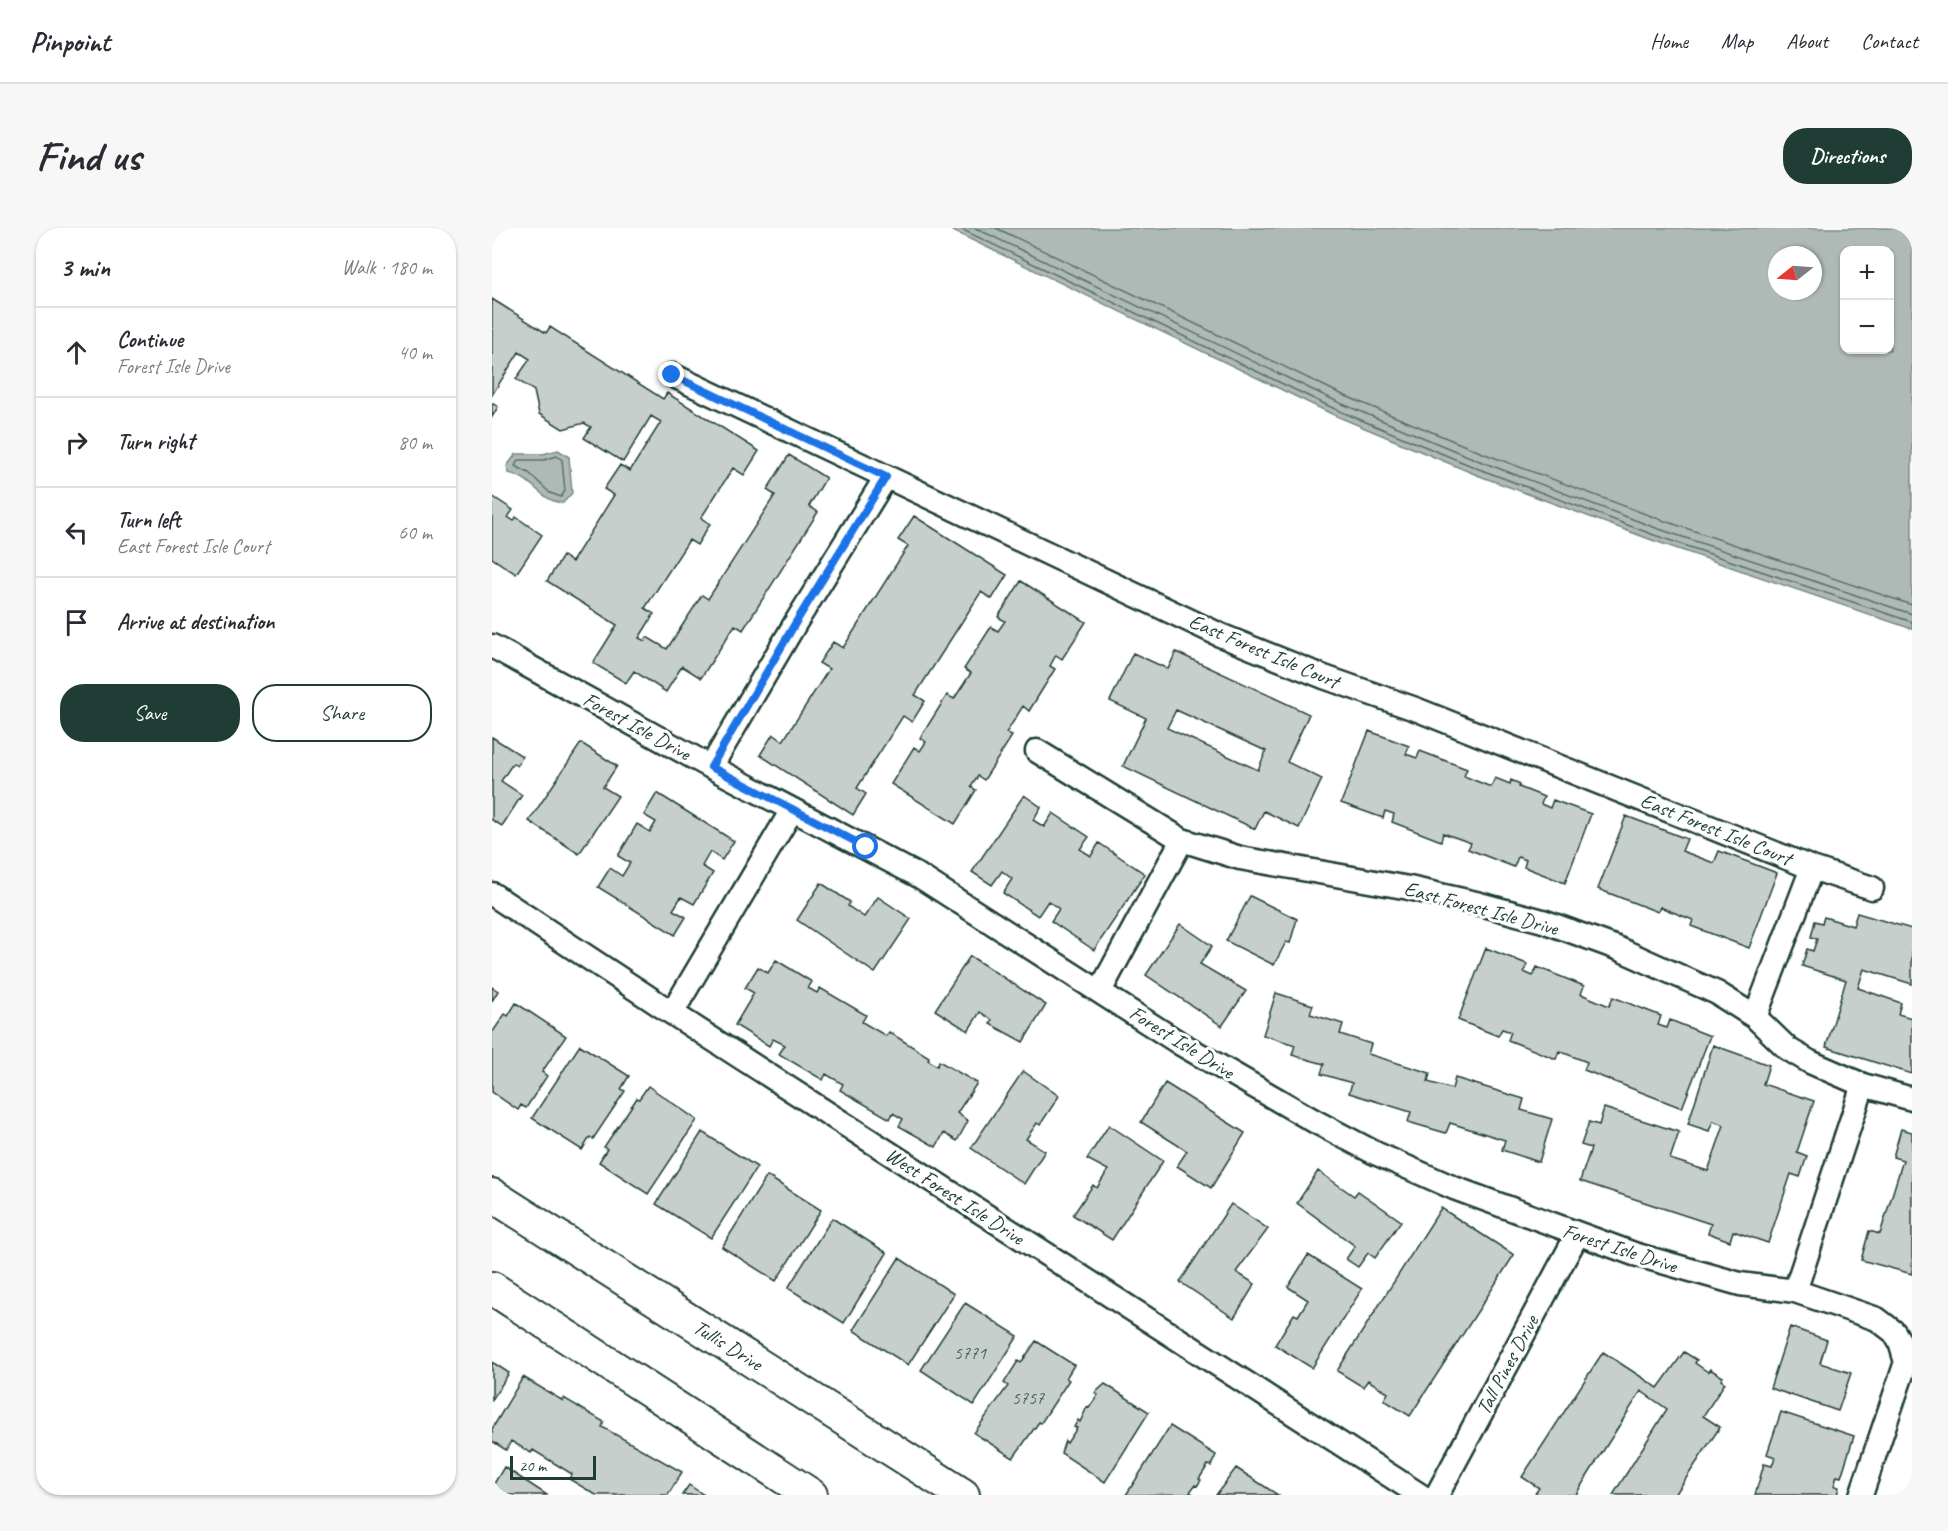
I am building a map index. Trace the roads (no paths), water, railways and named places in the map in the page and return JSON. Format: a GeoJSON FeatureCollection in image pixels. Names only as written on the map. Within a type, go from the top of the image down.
{"type":"FeatureCollection","features":[{"type":"Feature","properties":{"kind":"street","name":"East Forest Isle Court"},"geometry":{"type":"LineString","coordinates":[[672,375],[1220,634],[1324,677],[1418,710],[1812,868],[1872,888]]}},
{"type":"Feature","properties":{"kind":"street"},"geometry":{"type":"LineString","coordinates":[[711,767],[796,622],[886,477]]}},
{"type":"Feature","properties":{"kind":"street","name":"Forest Isle Drive"},"geometry":{"type":"LineString","coordinates":[[492,646],[711,767],[919,876],[1181,1044],[1258,1090],[1375,1153],[1454,1188],[1577,1235],[1689,1271],[1740,1284],[1795,1291],[1877,1319],[1894,1332],[1904,1351],[1904,1372],[1862,1495]]}},
{"type":"Feature","properties":{"kind":"street","name":"East Forest Isle Drive"},"geometry":{"type":"LineString","coordinates":[[1037,751],[1182,840],[1240,858],[1409,888],[1543,921],[1675,972],[1755,1017],[1788,1049],[1810,1062],[1863,1085],[1912,1099]]}},
{"type":"Feature","properties":{"kind":"street"},"geometry":{"type":"LineString","coordinates":[[672,1013],[792,810]]}},
{"type":"Feature","properties":{"kind":"street"},"geometry":{"type":"LineString","coordinates":[[1100,991],[1182,840]]}},
{"type":"Feature","properties":{"kind":"street"},"geometry":{"type":"LineString","coordinates":[[1755,1017],[1812,868]]}},
{"type":"Feature","properties":{"kind":"street","name":"West Forest Isle Drive"},"geometry":{"type":"LineString","coordinates":[[492,894],[672,1013],[1420,1495]]}},
{"type":"Feature","properties":{"kind":"street"},"geometry":{"type":"LineString","coordinates":[[1795,1291],[1863,1085]]}},
{"type":"Feature","properties":{"kind":"street","name":"Tullis Drive"},"geometry":{"type":"LineString","coordinates":[[492,1195],[963,1495]]}},
{"type":"Feature","properties":{"kind":"street","name":"Tall Pines Drive"},"geometry":{"type":"LineString","coordinates":[[1437,1495],[1577,1235]]}},
{"type":"Feature","properties":{"kind":"street"},"geometry":{"type":"LineString","coordinates":[[492,1288],[811,1495]]}},
{"type":"Feature","properties":{"kind":"water"},"geometry":{"type":"Polygon","coordinates":[[[947,228],[1912,228],[1912,629],[1652,540],[1477,475],[1334,415],[947,228]]]}},
{"type":"Feature","properties":{"kind":"water"},"geometry":{"type":"Polygon","coordinates":[[[558,450],[569,457],[572,493],[563,503],[555,502],[524,479],[509,473],[507,466],[516,454],[543,454],[558,450]]]}}]}
